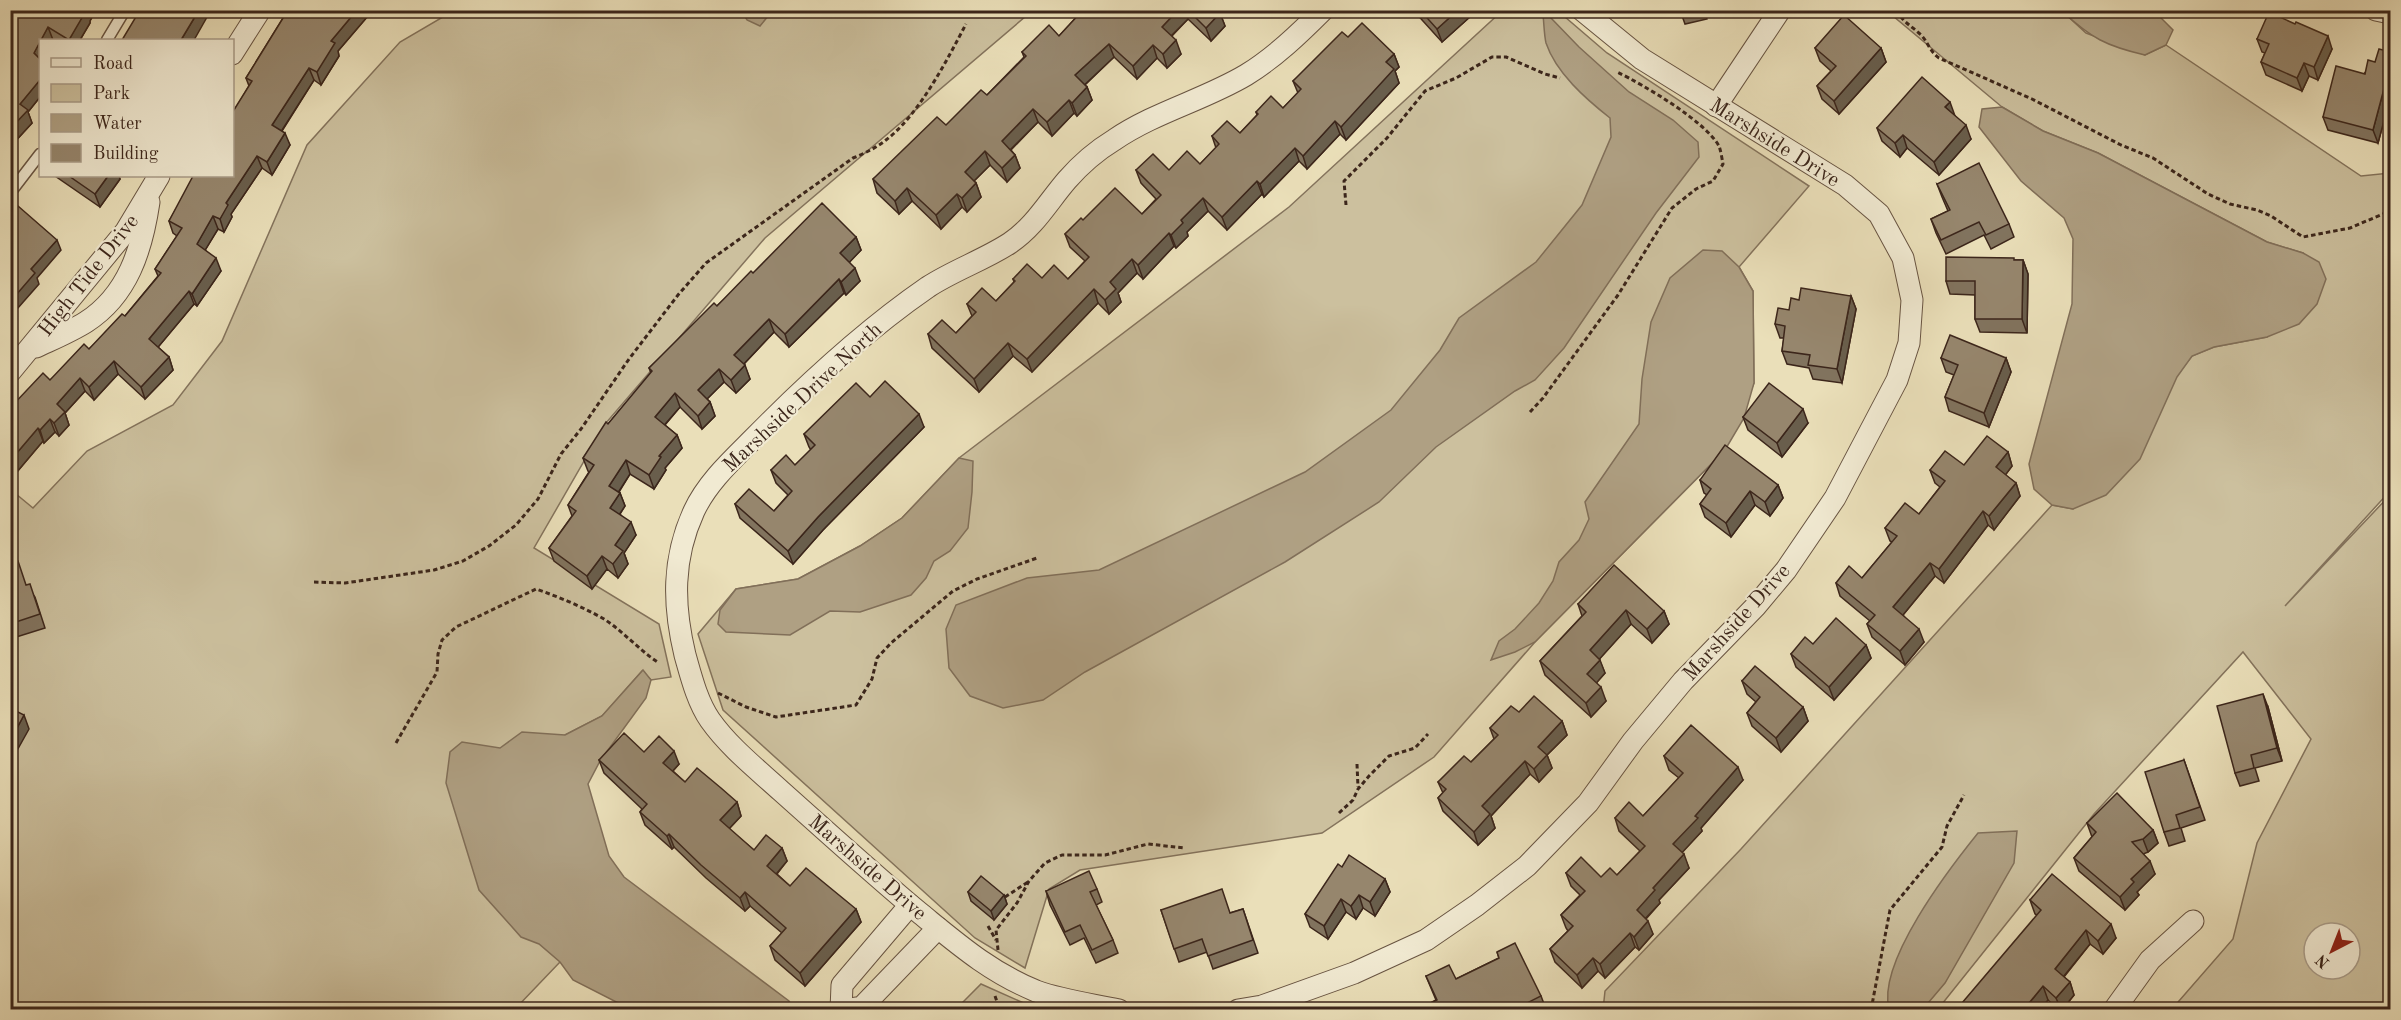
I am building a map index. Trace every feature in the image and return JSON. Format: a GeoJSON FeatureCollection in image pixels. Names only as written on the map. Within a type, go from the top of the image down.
{"type":"FeatureCollection","features":[{"type":"Feature","properties":{"kind":"street"},"geometry":{"type":"LineString","coordinates":[[234,51],[260,10]]}},
{"type":"Feature","properties":{"kind":"street","name":"Marshside Drive North"},"geometry":{"type":"LineString","coordinates":[[683,646],[677,615],[677,565],[682,543],[694,511],[721,471],[776,415],[867,332],[932,284],[1006,246],[1025,232],[1085,160],[1133,127],[1214,92],[1245,75],[1278,53],[1323,10]]}},
{"type":"Feature","properties":{"kind":"street","name":"Marshside Drive"},"geometry":{"type":"LineString","coordinates":[[1238,1010],[1262,1006],[1354,973],[1426,940],[1477,906],[1527,866],[1588,803],[1633,741],[1683,681],[1755,607],[1786,570],[1841,488],[1897,380],[1909,343],[1912,300],[1904,258],[1879,214],[1845,185],[1642,59],[1582,10]]}},
{"type":"Feature","properties":{"kind":"street"},"geometry":{"type":"LineString","coordinates":[[1716,106],[1780,10]]}},
{"type":"Feature","properties":{"kind":"street"},"geometry":{"type":"LineString","coordinates":[[2376,10],[2391,13]]}},
{"type":"Feature","properties":{"kind":"street"},"geometry":{"type":"LineString","coordinates":[[27,352],[89,320],[107,306],[122,289],[140,247],[155,183]]}},
{"type":"Feature","properties":{"kind":"street","name":"High Tide Drive"},"geometry":{"type":"LineString","coordinates":[[10,372],[126,231],[155,183]]}},
{"type":"Feature","properties":{"kind":"street","name":"Marshside Drive"},"geometry":{"type":"LineString","coordinates":[[683,646],[692,683],[709,719],[740,754],[910,905],[988,967],[1013,980],[1073,1003],[1119,1010]]}},
{"type":"Feature","properties":{"kind":"street"},"geometry":{"type":"LineString","coordinates":[[910,905],[842,985],[842,1010],[862,1007],[938,928]]}},
{"type":"Feature","properties":{"kind":"street"},"geometry":{"type":"LineString","coordinates":[[2114,1010],[2150,960],[2193,921]]}},
{"type":"Feature","properties":{"kind":"lane"},"geometry":{"type":"LineString","coordinates":[[108,39],[124,10]]}},
{"type":"Feature","properties":{"kind":"lane"},"geometry":{"type":"LineString","coordinates":[[10,193],[39,155]]}},
{"type":"Feature","properties":{"kind":"path"},"geometry":{"type":"LineString","coordinates":[[1897,10],[1900,19],[1923,36],[1932,53],[1939,58],[2032,99],[2121,145],[2153,158],[2208,194],[2230,204],[2257,210],[2271,216],[2303,237],[2350,228],[2391,211]]}},
{"type":"Feature","properties":{"kind":"path"},"geometry":{"type":"LineString","coordinates":[[314,582],[345,583],[434,570],[463,561],[489,546],[516,525],[538,499],[561,454],[581,429],[635,350],[706,263],[853,158],[888,138],[902,125],[940,72],[966,24]]}},
{"type":"Feature","properties":{"kind":"path"},"geometry":{"type":"LineString","coordinates":[[1346,205],[1344,181],[1387,138],[1425,91],[1456,78],[1492,57],[1506,57],[1560,78]]}},
{"type":"Feature","properties":{"kind":"path"},"geometry":{"type":"LineString","coordinates":[[1530,412],[1543,398],[1618,295],[1672,207],[1695,189],[1713,181],[1723,164],[1719,147],[1704,128],[1634,80],[1617,72]]}},
{"type":"Feature","properties":{"kind":"path"},"geometry":{"type":"LineString","coordinates":[[717,693],[746,707],[776,717],[856,705],[872,679],[877,658],[891,643],[953,591],[977,579],[1037,558]]}},
{"type":"Feature","properties":{"kind":"path"},"geometry":{"type":"LineString","coordinates":[[396,743],[436,672],[442,640],[456,627],[536,589],[605,620],[659,663]]}},
{"type":"Feature","properties":{"kind":"path"},"geometry":{"type":"LineString","coordinates":[[1339,813],[1353,800],[1358,789],[1389,756],[1415,748],[1428,735]]}},
{"type":"Feature","properties":{"kind":"path"},"geometry":{"type":"LineString","coordinates":[[1357,764],[1358,789]]}},
{"type":"Feature","properties":{"kind":"path"},"geometry":{"type":"LineString","coordinates":[[1871,1010],[1890,910],[1942,847],[1947,826],[1964,795]]}},
{"type":"Feature","properties":{"kind":"path"},"geometry":{"type":"LineString","coordinates":[[999,958],[996,930],[1017,903],[1029,881],[1045,862],[1062,855],[1105,855],[1148,844],[1185,848]]}},
{"type":"Feature","properties":{"kind":"path"},"geometry":{"type":"LineString","coordinates":[[1005,897],[1029,881]]}},
{"type":"Feature","properties":{"kind":"path"},"geometry":{"type":"LineString","coordinates":[[988,926],[997,942]]}},
{"type":"Feature","properties":{"kind":"path"},"geometry":{"type":"LineString","coordinates":[[995,996],[1000,1010]]}},
{"type":"Feature","properties":{"kind":"green space"},"geometry":{"type":"Polygon","coordinates":[[[453,11],[1032,11],[765,238],[606,423],[534,548],[659,624],[671,677],[651,680],[642,671],[602,716],[565,735],[560,962],[515,1009],[11,1009],[10,489],[33,508],[87,451],[173,405],[222,341],[307,145],[400,42],[453,11]]]}},
{"type":"Feature","properties":{"kind":"green space"},"geometry":{"type":"Polygon","coordinates":[[[1502,11],[1558,11],[1607,53],[1809,186],[1739,267],[1753,291],[1754,383],[1725,450],[1535,642],[1434,757],[1322,833],[1080,870],[1049,889],[1025,968],[975,938],[723,710],[698,634],[736,589],[798,579],[860,546],[902,518],[959,458],[1289,207],[1502,11]]]}},
{"type":"Feature","properties":{"kind":"green space"},"geometry":{"type":"Polygon","coordinates":[[[1887,11],[2062,11],[2086,33],[2145,55],[2166,45],[2361,176],[2390,173],[2390,491],[2285,606],[2390,495],[2390,1009],[2172,1009],[2233,939],[2257,843],[2311,739],[2243,652],[2094,814],[1938,1009],[1603,1010],[1605,991],[1741,849],[2052,505],[2073,509],[2192,356],[2214,347],[2267,337],[2303,253],[2267,242],[2098,153],[2043,131],[2002,107],[1887,11]]]}},
{"type":"Feature","properties":{"kind":"green space"},"geometry":{"type":"Polygon","coordinates":[[[981,984],[1037,1009],[963,1010],[958,1007],[981,984]]]}},
{"type":"Feature","properties":{"kind":"water"},"geometry":{"type":"Polygon","coordinates":[[[741,10],[780,11],[769,15],[760,26],[747,20],[741,10]]]}},
{"type":"Feature","properties":{"kind":"water"},"geometry":{"type":"Polygon","coordinates":[[[2062,11],[2158,11],[2159,16],[2173,30],[2166,45],[2145,55],[2100,40],[2062,11]]]}},
{"type":"Feature","properties":{"kind":"water"},"geometry":{"type":"Polygon","coordinates":[[[1543,15],[1549,16],[1579,47],[1629,92],[1673,120],[1698,142],[1699,157],[1656,213],[1564,348],[1535,380],[1515,391],[1436,447],[1379,502],[1285,562],[1085,672],[1043,700],[1003,708],[970,696],[949,668],[946,629],[956,605],[1027,578],[1099,570],[1305,472],[1391,410],[1440,350],[1459,318],[1536,262],[1582,205],[1611,137],[1610,118],[1573,85],[1557,65],[1546,43],[1543,15]]]}},
{"type":"Feature","properties":{"kind":"water"},"geometry":{"type":"Polygon","coordinates":[[[2002,107],[2043,131],[2098,153],[2267,242],[2303,253],[2319,262],[2326,279],[2317,304],[2299,324],[2267,337],[2214,347],[2192,356],[2177,377],[2140,459],[2106,495],[2073,509],[2052,505],[2034,489],[2029,464],[2072,304],[2073,239],[2064,218],[2021,181],[1979,127],[1982,109],[2002,107]]]}},
{"type":"Feature","properties":{"kind":"water"},"geometry":{"type":"Polygon","coordinates":[[[1703,250],[1722,251],[1739,267],[1753,291],[1754,383],[1744,418],[1725,450],[1535,642],[1491,660],[1499,641],[1515,629],[1539,603],[1553,581],[1559,562],[1579,540],[1589,519],[1585,502],[1639,424],[1642,379],[1651,322],[1670,278],[1703,250]]]}},
{"type":"Feature","properties":{"kind":"water"},"geometry":{"type":"Polygon","coordinates":[[[959,458],[973,461],[968,528],[950,551],[934,561],[926,578],[911,595],[860,612],[830,611],[790,635],[726,632],[718,624],[720,610],[736,589],[798,579],[860,546],[902,518],[959,458]]]}},
{"type":"Feature","properties":{"kind":"water"},"geometry":{"type":"Polygon","coordinates":[[[643,670],[651,680],[646,698],[600,761],[588,784],[609,856],[624,877],[789,1001],[794,1009],[630,1009],[573,980],[560,962],[539,944],[521,937],[479,890],[446,783],[450,752],[462,742],[500,748],[522,732],[565,735],[602,716],[643,670]]]}},
{"type":"Feature","properties":{"kind":"water"},"geometry":{"type":"Polygon","coordinates":[[[2017,831],[2014,863],[1945,983],[1923,1009],[1889,1009],[1888,989],[1904,942],[1950,869],[1978,833],[2017,831]]]}},
{"type":"Feature","properties":{"kind":"building"},"geometry":{"type":"Polygon","coordinates":[[[18,10],[86,11],[70,39],[48,27],[42,39],[39,39],[34,53],[39,58],[39,81],[20,104],[28,110],[10,129],[10,23],[18,10]]]}},
{"type":"Feature","properties":{"kind":"building"},"geometry":{"type":"Polygon","coordinates":[[[140,10],[199,10],[182,39],[123,39],[140,10]]]}},
{"type":"Feature","properties":{"kind":"building"},"geometry":{"type":"Polygon","coordinates":[[[288,10],[357,10],[331,41],[335,43],[317,72],[309,68],[272,125],[285,133],[267,162],[257,156],[226,203],[228,205],[220,219],[213,216],[197,244],[216,258],[192,294],[189,291],[149,339],[169,357],[141,387],[114,361],[89,387],[80,378],[57,404],[65,412],[54,423],[50,419],[40,430],[38,428],[10,461],[10,408],[43,373],[50,380],[84,344],[89,349],[122,314],[125,316],[161,273],[155,269],[182,228],[169,221],[192,177],[234,177],[234,110],[252,81],[246,78],[288,10]]]}},
{"type":"Feature","properties":{"kind":"building"},"geometry":{"type":"Polygon","coordinates":[[[1083,10],[1178,10],[1162,27],[1176,40],[1163,54],[1153,45],[1133,66],[1109,44],[1075,75],[1087,87],[1072,103],[1069,100],[1047,122],[1033,109],[1002,141],[1015,155],[1002,168],[985,151],[965,172],[976,183],[962,198],[957,194],[936,215],[907,188],[895,201],[873,179],[937,117],[946,125],[981,90],[987,95],[1026,56],[1022,52],[1049,25],[1059,36],[1083,10]]]}},
{"type":"Feature","properties":{"kind":"building"},"geometry":{"type":"Polygon","coordinates":[[[1188,10],[1218,10],[1220,13],[1206,28],[1188,10]]]}},
{"type":"Feature","properties":{"kind":"building"},"geometry":{"type":"Polygon","coordinates":[[[1420,10],[1458,10],[1437,29],[1420,10]]]}},
{"type":"Feature","properties":{"kind":"building"},"geometry":{"type":"Polygon","coordinates":[[[2269,12],[2328,36],[2314,67],[2304,63],[2297,78],[2261,62],[2269,44],[2257,39],[2269,12]]]}},
{"type":"Feature","properties":{"kind":"building"},"geometry":{"type":"Polygon","coordinates":[[[1844,15],[1881,48],[1834,101],[1817,86],[1836,66],[1815,48],[1844,15]]]}},
{"type":"Feature","properties":{"kind":"building"},"geometry":{"type":"Polygon","coordinates":[[[1362,23],[1394,54],[1386,62],[1394,69],[1341,127],[1335,121],[1303,156],[1295,148],[1260,184],[1257,181],[1222,217],[1203,198],[1181,220],[1183,223],[1171,235],[1169,233],[1138,265],[1132,259],[1110,282],[1116,289],[1105,300],[1094,289],[1027,359],[1008,343],[974,379],[928,334],[942,320],[956,333],[976,312],[967,304],[982,288],[996,301],[1027,264],[1042,278],[1054,265],[1068,279],[1089,257],[1065,234],[1081,218],[1083,220],[1115,188],[1142,214],[1161,195],[1136,170],[1153,154],[1169,170],[1187,151],[1200,164],[1219,144],[1212,136],[1227,121],[1240,133],[1271,96],[1283,108],[1301,89],[1293,81],[1342,32],[1348,37],[1362,23]]]}},
{"type":"Feature","properties":{"kind":"building"},"geometry":{"type":"Polygon","coordinates":[[[2379,49],[2391,52],[2391,82],[2386,81],[2373,130],[2323,117],[2336,66],[2365,74],[2368,60],[2375,62],[2379,49]]]}},
{"type":"Feature","properties":{"kind":"building"},"geometry":{"type":"Polygon","coordinates":[[[1922,77],[1950,102],[1945,107],[1966,125],[1934,162],[1903,135],[1895,143],[1877,128],[1922,77]]]}},
{"type":"Feature","properties":{"kind":"building"},"geometry":{"type":"Polygon","coordinates":[[[1979,163],[2009,224],[1986,235],[1979,222],[1941,240],[1931,219],[1950,210],[1937,184],[1979,163]]]}},
{"type":"Feature","properties":{"kind":"building"},"geometry":{"type":"Polygon","coordinates":[[[70,177],[107,177],[95,194],[70,177]]]}},
{"type":"Feature","properties":{"kind":"building"},"geometry":{"type":"Polygon","coordinates":[[[822,203],[856,237],[840,253],[855,268],[841,282],[839,279],[785,334],[769,319],[734,355],[745,365],[731,380],[719,369],[698,390],[710,402],[698,416],[675,393],[655,417],[677,435],[659,456],[661,457],[649,475],[626,460],[609,486],[620,493],[610,508],[631,522],[615,545],[623,551],[613,564],[602,556],[587,576],[549,548],[576,511],[568,505],[594,465],[583,458],[606,422],[608,424],[652,371],[649,368],[714,303],[717,306],[751,271],[753,273],[822,203]]]}},
{"type":"Feature","properties":{"kind":"building"},"geometry":{"type":"Polygon","coordinates":[[[18,206],[57,240],[31,269],[35,273],[10,302],[10,215],[18,206]]]}},
{"type":"Feature","properties":{"kind":"building"},"geometry":{"type":"Polygon","coordinates":[[[1946,257],[2023,260],[2022,319],[1975,319],[1975,281],[1946,281],[1946,257]]]}},
{"type":"Feature","properties":{"kind":"building"},"geometry":{"type":"Polygon","coordinates":[[[1801,288],[1851,296],[1837,369],[1808,365],[1810,355],[1782,351],[1785,326],[1775,324],[1778,308],[1789,310],[1791,298],[1799,300],[1801,288]]]}},
{"type":"Feature","properties":{"kind":"building"},"geometry":{"type":"Polygon","coordinates":[[[1950,335],[2006,358],[1984,413],[1945,397],[1958,365],[1941,358],[1950,335]]]}},
{"type":"Feature","properties":{"kind":"building"},"geometry":{"type":"Polygon","coordinates":[[[885,381],[919,414],[818,517],[788,551],[735,504],[749,489],[774,511],[792,491],[771,470],[786,455],[795,465],[815,445],[804,434],[856,383],[870,397],[885,381]]]}},
{"type":"Feature","properties":{"kind":"building"},"geometry":{"type":"Polygon","coordinates":[[[1769,383],[1803,409],[1777,443],[1743,417],[1769,383]]]}},
{"type":"Feature","properties":{"kind":"building"},"geometry":{"type":"Polygon","coordinates":[[[1987,436],[2008,452],[1996,467],[2016,483],[1989,516],[1983,511],[1939,569],[1930,563],[1893,607],[1919,629],[1900,651],[1867,624],[1875,615],[1836,583],[1849,566],[1862,578],[1897,536],[1885,528],[1905,503],[1919,514],[1945,481],[1930,470],[1945,451],[1964,465],[1987,436]]]}},
{"type":"Feature","properties":{"kind":"building"},"geometry":{"type":"Polygon","coordinates":[[[1725,445],[1778,485],[1765,502],[1750,491],[1726,523],[1700,504],[1711,489],[1700,480],[1725,445]]]}},
{"type":"Feature","properties":{"kind":"building"},"geometry":{"type":"Polygon","coordinates":[[[18,561],[26,585],[30,584],[40,614],[10,624],[10,564],[18,561]]]}},
{"type":"Feature","properties":{"kind":"building"},"geometry":{"type":"Polygon","coordinates":[[[1614,565],[1664,611],[1647,629],[1626,610],[1590,650],[1600,660],[1587,674],[1601,687],[1586,703],[1540,661],[1586,612],[1578,604],[1614,565]]]}},
{"type":"Feature","properties":{"kind":"building"},"geometry":{"type":"Polygon","coordinates":[[[1836,618],[1866,645],[1829,687],[1791,654],[1805,637],[1813,644],[1836,618]]]}},
{"type":"Feature","properties":{"kind":"building"},"geometry":{"type":"Polygon","coordinates":[[[1755,666],[1803,707],[1776,738],[1747,713],[1760,697],[1742,681],[1755,666]]]}},
{"type":"Feature","properties":{"kind":"building"},"geometry":{"type":"Polygon","coordinates":[[[2263,694],[2277,748],[2251,755],[2254,768],[2235,773],[2217,706],[2263,694]]]}},
{"type":"Feature","properties":{"kind":"building"},"geometry":{"type":"Polygon","coordinates":[[[1534,696],[1562,721],[1538,747],[1547,755],[1534,769],[1525,761],[1482,806],[1490,814],[1474,832],[1438,798],[1446,789],[1438,782],[1464,756],[1471,762],[1498,735],[1490,728],[1511,706],[1519,712],[1534,696]]]}},
{"type":"Feature","properties":{"kind":"building"},"geometry":{"type":"Polygon","coordinates":[[[10,708],[24,715],[10,741],[10,708]]]}},
{"type":"Feature","properties":{"kind":"building"},"geometry":{"type":"Polygon","coordinates":[[[1691,725],[1738,767],[1695,816],[1698,818],[1673,844],[1684,854],[1653,888],[1655,890],[1637,910],[1648,921],[1634,937],[1630,933],[1600,964],[1593,958],[1577,975],[1550,949],[1573,926],[1561,915],[1585,891],[1566,873],[1581,857],[1601,877],[1610,868],[1617,875],[1645,846],[1615,818],[1629,802],[1643,816],[1683,773],[1664,756],[1691,725]]]}},
{"type":"Feature","properties":{"kind":"building"},"geometry":{"type":"Polygon","coordinates":[[[624,733],[644,752],[659,736],[674,751],[663,763],[685,782],[697,768],[737,802],[720,820],[754,850],[766,835],[782,848],[767,866],[790,886],[806,868],[856,909],[800,973],[770,946],[786,928],[745,892],[740,898],[669,834],[667,836],[640,812],[647,804],[599,760],[624,733]]]}},
{"type":"Feature","properties":{"kind":"building"},"geometry":{"type":"Polygon","coordinates":[[[2184,760],[2200,807],[2176,815],[2180,828],[2164,832],[2145,772],[2184,760]]]}},
{"type":"Feature","properties":{"kind":"building"},"geometry":{"type":"Polygon","coordinates":[[[2117,793],[2153,830],[2143,839],[2132,842],[2150,861],[2131,879],[2134,882],[2120,897],[2074,858],[2096,832],[2087,823],[2117,793]]]}},
{"type":"Feature","properties":{"kind":"building"},"geometry":{"type":"Polygon","coordinates":[[[1349,855],[1385,879],[1370,902],[1359,895],[1351,906],[1341,899],[1324,926],[1305,914],[1338,864],[1342,867],[1349,855]]]}},
{"type":"Feature","properties":{"kind":"building"},"geometry":{"type":"Polygon","coordinates":[[[1089,871],[1097,889],[1090,892],[1113,940],[1092,950],[1080,925],[1065,932],[1046,891],[1089,871]]]}},
{"type":"Feature","properties":{"kind":"building"},"geometry":{"type":"Polygon","coordinates":[[[2052,874],[2111,924],[2098,941],[2086,930],[2055,969],[2070,982],[2056,998],[2043,986],[2025,1008],[2027,1010],[1956,1010],[2041,910],[2030,900],[2052,874]]]}},
{"type":"Feature","properties":{"kind":"building"},"geometry":{"type":"Polygon","coordinates":[[[981,876],[1004,895],[991,911],[968,892],[981,876]]]}},
{"type":"Feature","properties":{"kind":"building"},"geometry":{"type":"Polygon","coordinates":[[[1222,889],[1230,913],[1243,909],[1253,940],[1208,956],[1202,939],[1174,949],[1161,910],[1222,889]]]}},
{"type":"Feature","properties":{"kind":"building"},"geometry":{"type":"Polygon","coordinates":[[[1515,943],[1541,996],[1513,1010],[1417,1010],[1437,1000],[1426,976],[1449,965],[1456,979],[1499,958],[1497,952],[1515,943]]]}}]}
